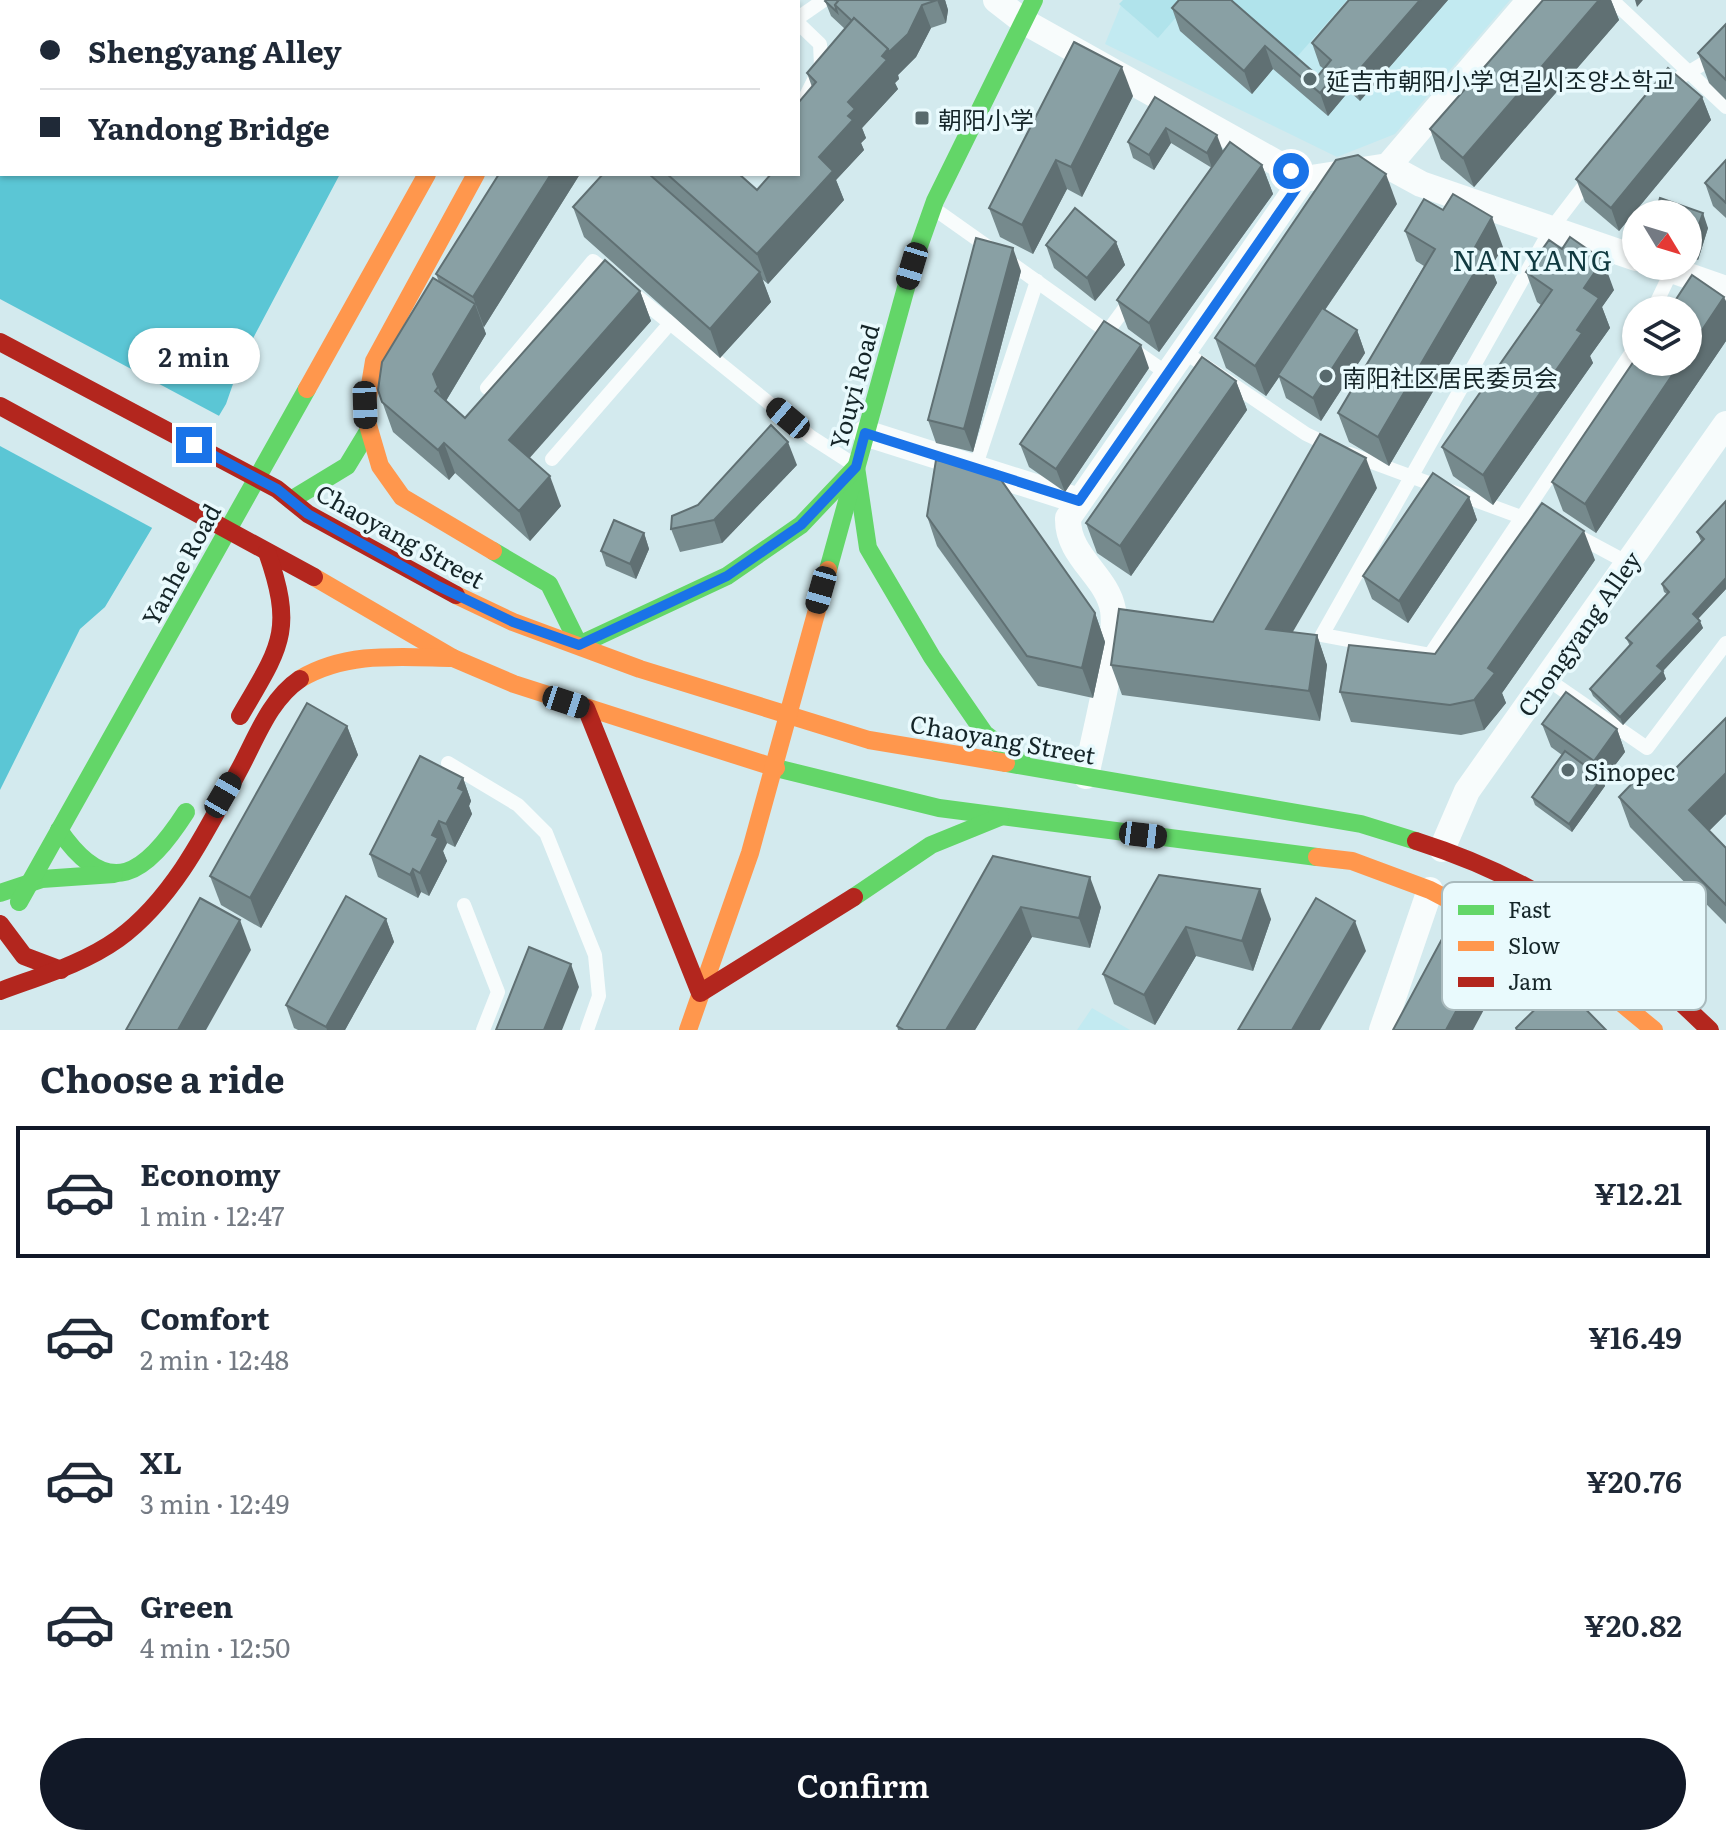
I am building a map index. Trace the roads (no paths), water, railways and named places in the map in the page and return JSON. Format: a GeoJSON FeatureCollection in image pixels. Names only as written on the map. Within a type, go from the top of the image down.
{"type":"FeatureCollection","features":[{"type":"Feature","properties":{"kind":"main road","name":"Youyi Road"},"geometry":{"type":"LineString","coordinates":[[688,1030],[750,853],[895,322],[933,208],[1029,11]]}},
{"type":"Feature","properties":{"kind":"main road","name":"Yanhe Road"},"geometry":{"type":"LineString","coordinates":[[1,930],[426,176]]}},
{"type":"Feature","properties":{"kind":"main road"},"geometry":{"type":"LineString","coordinates":[[475,176],[374,361],[364,387],[367,433],[379,466],[402,497],[549,584],[579,645],[727,576],[801,525],[856,467]]}},
{"type":"Feature","properties":{"kind":"main road","name":"Chaoyang Street"},"geometry":{"type":"LineString","coordinates":[[0,342],[284,495],[308,514],[461,598],[640,669],[869,740],[1361,824],[1442,849],[1520,882]]}},
{"type":"Feature","properties":{"kind":"main road"},"geometry":{"type":"LineString","coordinates":[[0,406],[393,620],[453,658],[586,708],[773,767],[939,808],[1352,861],[1442,896]]}},
{"type":"Feature","properties":{"kind":"main road"},"geometry":{"type":"LineString","coordinates":[[284,495],[347,466],[367,433]]}},
{"type":"Feature","properties":{"kind":"main road","name":"Yanhe Road"},"geometry":{"type":"LineString","coordinates":[[227,480],[243,452]]}},
{"type":"Feature","properties":{"kind":"main road"},"geometry":{"type":"LineString","coordinates":[[856,467],[868,548],[932,657],[985,734],[1028,766]]}},
{"type":"Feature","properties":{"kind":"main road","name":"Yanhe Road"},"geometry":{"type":"LineString","coordinates":[[196,536],[212,508]]}},
{"type":"Feature","properties":{"kind":"main road"},"geometry":{"type":"LineString","coordinates":[[228,737],[286,629],[282,590],[267,552]]}},
{"type":"Feature","properties":{"kind":"main road"},"geometry":{"type":"LineString","coordinates":[[0,991],[61,970],[119,938],[161,899],[277,699],[294,681],[313,668],[344,659],[453,658]]}},
{"type":"Feature","properties":{"kind":"main road"},"geometry":{"type":"LineString","coordinates":[[586,708],[700,993],[788,941],[931,845],[1001,816]]}},
{"type":"Feature","properties":{"kind":"main road"},"geometry":{"type":"LineString","coordinates":[[0,892],[29,883],[115,874],[143,867],[157,855],[199,789]]}},
{"type":"Feature","properties":{"kind":"main road"},"geometry":{"type":"LineString","coordinates":[[59,830],[85,863],[115,874]]}},
{"type":"Feature","properties":{"kind":"main road"},"geometry":{"type":"LineString","coordinates":[[0,892],[15,864]]}},
{"type":"Feature","properties":{"kind":"main road"},"geometry":{"type":"LineString","coordinates":[[1,930],[27,959],[61,970]]}},
{"type":"Feature","properties":{"kind":"main road"},"geometry":{"type":"LineString","coordinates":[[1630,1010],[1654,1030]]}},
{"type":"Feature","properties":{"kind":"main road","name":"Chaoyang Street"},"geometry":{"type":"LineString","coordinates":[[1688,1010],[1710,1030]]}},
{"type":"Feature","properties":{"kind":"street"},"geometry":{"type":"LineString","coordinates":[[996,0],[1029,11],[1238,150],[1311,178],[1388,166],[1421,184],[1622,253]]}},
{"type":"Feature","properties":{"kind":"street"},"geometry":{"type":"LineString","coordinates":[[1388,166],[1530,0]]}},
{"type":"Feature","properties":{"kind":"street"},"geometry":{"type":"LineString","coordinates":[[1086,776],[1112,637],[1113,609],[1068,532],[1068,518],[1305,176]]}},
{"type":"Feature","properties":{"kind":"street"},"geometry":{"type":"LineString","coordinates":[[1700,280],[1726,289]]}},
{"type":"Feature","properties":{"kind":"street","name":"Chongyang Alley"},"geometry":{"type":"LineString","coordinates":[[1442,849],[1467,791],[1726,424]]}},
{"type":"Feature","properties":{"kind":"street"},"geometry":{"type":"LineString","coordinates":[[865,433],[1079,501]]}},
{"type":"Feature","properties":{"kind":"street"},"geometry":{"type":"LineString","coordinates":[[1382,1030],[1430,890]]}},
{"type":"Feature","properties":{"kind":"lane"},"geometry":{"type":"LineString","coordinates":[[800,19],[824,0]]}},
{"type":"Feature","properties":{"kind":"lane"},"geometry":{"type":"LineString","coordinates":[[1612,0],[1726,107]]}},
{"type":"Feature","properties":{"kind":"lane"},"geometry":{"type":"LineString","coordinates":[[800,23],[820,44],[821,66],[800,108]]}},
{"type":"Feature","properties":{"kind":"lane"},"geometry":{"type":"LineString","coordinates":[[1652,99],[1726,46]]}},
{"type":"Feature","properties":{"kind":"lane"},"geometry":{"type":"LineString","coordinates":[[1597,170],[1551,229],[1322,635],[1430,655],[1622,367]]}},
{"type":"Feature","properties":{"kind":"lane"},"geometry":{"type":"LineString","coordinates":[[933,208],[1168,374]]}},
{"type":"Feature","properties":{"kind":"lane"},"geometry":{"type":"LineString","coordinates":[[487,388],[593,261],[672,321],[811,437],[856,467]]}},
{"type":"Feature","properties":{"kind":"lane"},"geometry":{"type":"LineString","coordinates":[[975,468],[1037,281]]}},
{"type":"Feature","properties":{"kind":"lane"},"geometry":{"type":"LineString","coordinates":[[1108,331],[1144,281]]}},
{"type":"Feature","properties":{"kind":"lane"},"geometry":{"type":"LineString","coordinates":[[552,459],[672,321]]}},
{"type":"Feature","properties":{"kind":"lane"},"geometry":{"type":"LineString","coordinates":[[1183,351],[1306,434],[1368,462],[1521,518],[1556,527],[1628,563]]}},
{"type":"Feature","properties":{"kind":"lane"},"geometry":{"type":"LineString","coordinates":[[1547,679],[1647,748],[1726,643]]}},
{"type":"Feature","properties":{"kind":"lane"},"geometry":{"type":"LineString","coordinates":[[448,763],[518,805],[546,833],[595,955],[599,996],[587,1030]]}},
{"type":"Feature","properties":{"kind":"lane"},"geometry":{"type":"LineString","coordinates":[[464,905],[498,992],[483,1030]]}},
{"type":"Feature","properties":{"kind":"water"},"geometry":{"type":"Polygon","coordinates":[[[0,176],[339,176],[241,361],[226,404],[105,607],[80,629],[0,790],[0,176]]]}},
{"type":"Feature","properties":{"kind":"place","name":"延吉市朝阳小学 연길시조양소학교"},"geometry":{"type":"Point","coordinates":[1310,79]}},
{"type":"Feature","properties":{"kind":"place","name":"朝阳小学"},"geometry":{"type":"Point","coordinates":[922,118]}},
{"type":"Feature","properties":{"kind":"place","name":"南阳社区居民委员会"},"geometry":{"type":"Point","coordinates":[1326,376]}},
{"type":"Feature","properties":{"kind":"place","name":"Sinopec"},"geometry":{"type":"Point","coordinates":[1568,770]}},
{"type":"Feature","properties":{"kind":"district","name":"NANYANG"},"geometry":{"type":"Point","coordinates":[1533,259]}}]}
